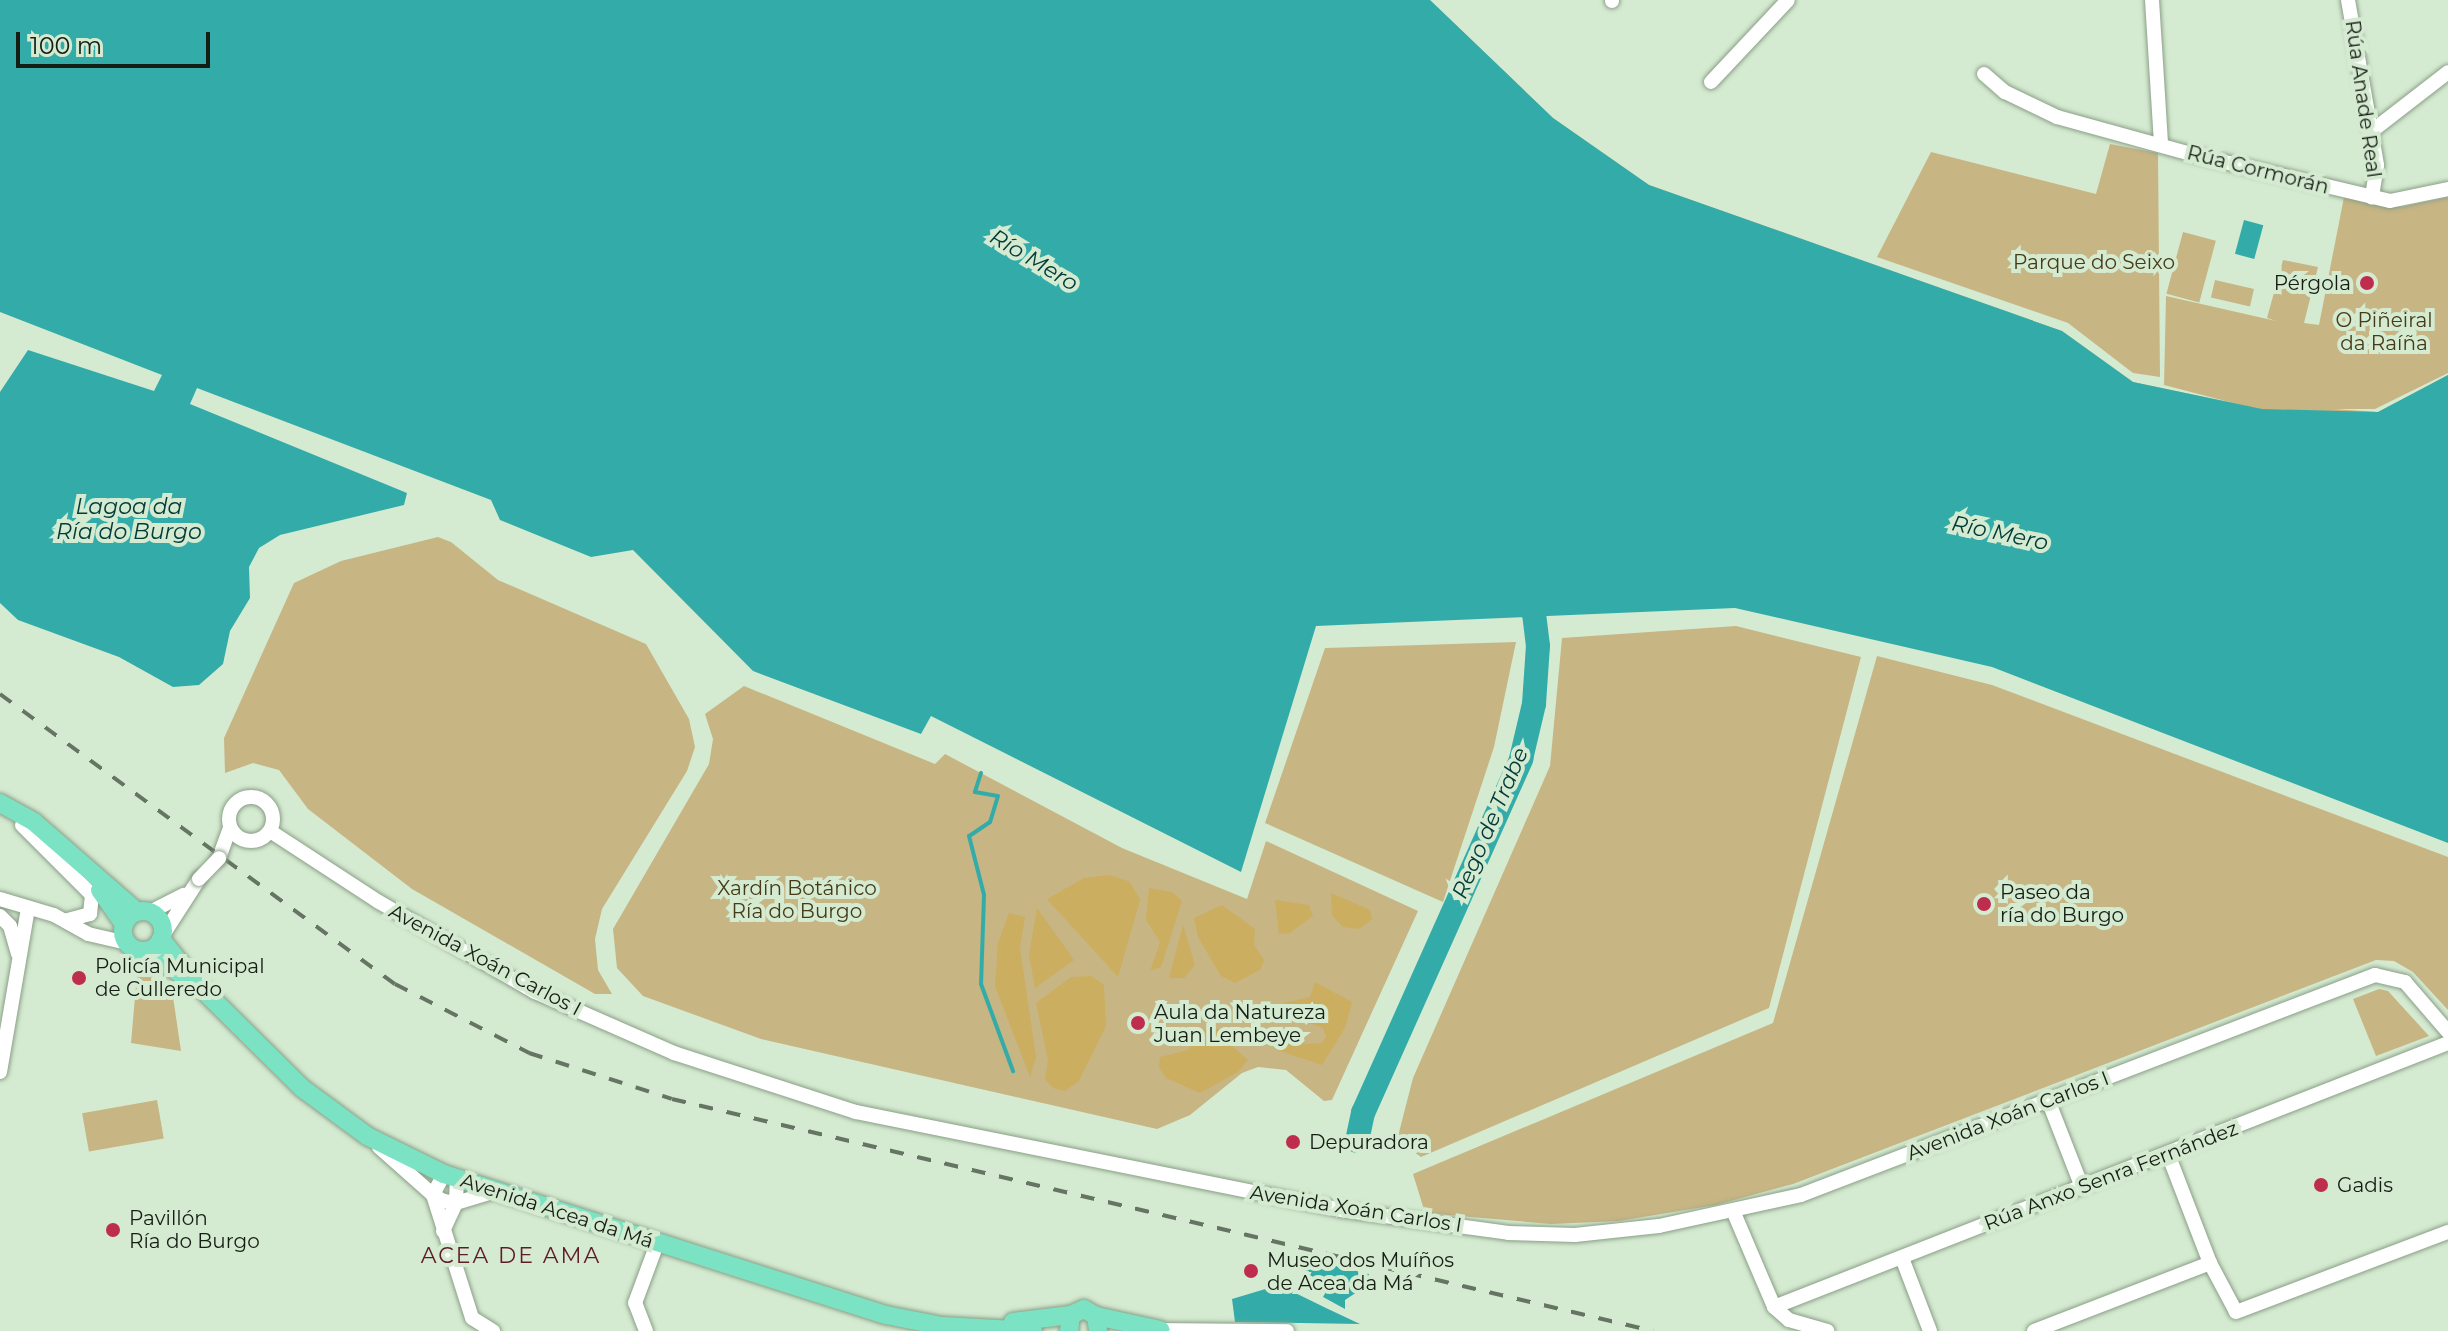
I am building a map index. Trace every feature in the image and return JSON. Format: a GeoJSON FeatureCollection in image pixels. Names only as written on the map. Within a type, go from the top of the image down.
{"type":"FeatureCollection","features":[{"type":"Feature","properties":{"kind":"main road"},"geometry":{"type":"LineString","coordinates":[[0,803],[34,822],[132,924]]}},
{"type":"Feature","properties":{"kind":"main road"},"geometry":{"type":"LineString","coordinates":[[0,813],[22,825],[91,881],[132,924]]}},
{"type":"Feature","properties":{"kind":"main road","name":"Avenida Acea da Má"},"geometry":{"type":"LineString","coordinates":[[196,983],[145,951],[132,924],[160,921],[162,937],[196,983],[302,1088],[367,1136],[451,1177],[886,1315],[987,1329]]}},
{"type":"Feature","properties":{"kind":"main road"},"geometry":{"type":"LineString","coordinates":[[145,951],[162,937]]}},
{"type":"Feature","properties":{"kind":"main road"},"geometry":{"type":"LineString","coordinates":[[987,1329],[1070,1323],[1084,1309],[1097,1323],[1169,1331]]}},
{"type":"Feature","properties":{"kind":"main road"},"geometry":{"type":"LineString","coordinates":[[987,1329],[1033,1331]]}},
{"type":"Feature","properties":{"kind":"main road"},"geometry":{"type":"LineString","coordinates":[[1133,1331],[1160,1330]]}},
{"type":"Feature","properties":{"kind":"street"},"geometry":{"type":"LineString","coordinates":[[1711,82],[1788,0]]}},
{"type":"Feature","properties":{"kind":"street","name":"Rúa Cormorán"},"geometry":{"type":"LineString","coordinates":[[2152,0],[2161,143],[2372,198],[2403,201],[2448,189]]}},
{"type":"Feature","properties":{"kind":"street","name":"Rúa Anade Real"},"geometry":{"type":"LineString","coordinates":[[2348,0],[2372,131],[2377,174],[2372,198]]}},
{"type":"Feature","properties":{"kind":"street"},"geometry":{"type":"LineString","coordinates":[[2372,131],[2448,72]]}},
{"type":"Feature","properties":{"kind":"street"},"geometry":{"type":"LineString","coordinates":[[1984,74],[2005,92],[2057,117],[2161,143]]}},
{"type":"Feature","properties":{"kind":"street"},"geometry":{"type":"LineString","coordinates":[[162,937],[184,895],[219,858],[244,840],[259,840],[270,831],[272,810],[255,798],[236,803],[219,858]]}},
{"type":"Feature","properties":{"kind":"street"},"geometry":{"type":"LineString","coordinates":[[22,825],[92,895],[90,914],[72,923]]}},
{"type":"Feature","properties":{"kind":"street"},"geometry":{"type":"LineString","coordinates":[[230,828],[244,840]]}},
{"type":"Feature","properties":{"kind":"street","name":"Avenida Xoán Carlos I"},"geometry":{"type":"LineString","coordinates":[[270,831],[379,902],[535,992],[674,1053],[856,1112],[1341,1210],[1508,1233],[1575,1235],[1734,1213],[1801,1195],[2375,975],[2405,982],[2448,1032]]}},
{"type":"Feature","properties":{"kind":"street"},"geometry":{"type":"LineString","coordinates":[[0,899],[72,923],[132,924],[184,895]]}},
{"type":"Feature","properties":{"kind":"street"},"geometry":{"type":"LineString","coordinates":[[0,1072],[28,908]]}},
{"type":"Feature","properties":{"kind":"street"},"geometry":{"type":"LineString","coordinates":[[0,916],[10,926],[19,958]]}},
{"type":"Feature","properties":{"kind":"street","name":"Rúa Anxo Senra Fernández"},"geometry":{"type":"LineString","coordinates":[[1774,1307],[2448,1043]]}},
{"type":"Feature","properties":{"kind":"street"},"geometry":{"type":"LineString","coordinates":[[2048,1100],[2082,1187]]}},
{"type":"Feature","properties":{"kind":"street"},"geometry":{"type":"LineString","coordinates":[[367,1136],[433,1195],[456,1203],[491,1192]]}},
{"type":"Feature","properties":{"kind":"street"},"geometry":{"type":"LineString","coordinates":[[2168,1154],[2226,1301],[2236,1312],[2448,1232]]}},
{"type":"Feature","properties":{"kind":"street"},"geometry":{"type":"LineString","coordinates":[[433,1195],[451,1177]]}},
{"type":"Feature","properties":{"kind":"street"},"geometry":{"type":"LineString","coordinates":[[443,1231],[456,1203],[451,1177]]}},
{"type":"Feature","properties":{"kind":"street"},"geometry":{"type":"LineString","coordinates":[[433,1195],[472,1318],[493,1331]]}},
{"type":"Feature","properties":{"kind":"street"},"geometry":{"type":"LineString","coordinates":[[1734,1213],[1774,1307],[1789,1320],[1827,1331]]}},
{"type":"Feature","properties":{"kind":"street"},"geometry":{"type":"LineString","coordinates":[[646,1331],[635,1303],[657,1244]]}},
{"type":"Feature","properties":{"kind":"street"},"geometry":{"type":"LineString","coordinates":[[1902,1258],[1930,1331]]}},
{"type":"Feature","properties":{"kind":"street"},"geometry":{"type":"LineString","coordinates":[[2034,1331],[2210,1263]]}},
{"type":"Feature","properties":{"kind":"street"},"geometry":{"type":"LineString","coordinates":[[1160,1330],[1287,1331]]}},
{"type":"Feature","properties":{"kind":"green space","name":"O Piñeiral da Raíña"},"geometry":{"type":"Polygon","coordinates":[[[1430,0],[1553,118],[1649,185],[2062,331],[2133,382],[2233,403],[2164,385],[2166,296],[2276,321],[2267,318],[2283,260],[2318,267],[2304,323],[2319,325],[2344,197],[2401,207],[2448,197],[2448,373],[2375,409],[2334,409],[2378,412],[2448,375],[2448,502],[1771,359],[1430,0]]]}},
{"type":"Feature","properties":{"kind":"green space","name":"Parque do Seixo"},"geometry":{"type":"Polygon","coordinates":[[[2110,144],[2158,153],[2160,377],[2133,373],[2068,323],[1877,257],[1931,152],[2096,194],[2110,144]]]}},
{"type":"Feature","properties":{"kind":"green space"},"geometry":{"type":"Polygon","coordinates":[[[2183,232],[2216,241],[2199,303],[2166,294],[2183,232]]]}},
{"type":"Feature","properties":{"kind":"green space"},"geometry":{"type":"Polygon","coordinates":[[[2215,280],[2254,289],[2250,307],[2211,298],[2215,280]]]}},
{"type":"Feature","properties":{"kind":"green space"},"geometry":{"type":"Polygon","coordinates":[[[438,537],[451,542],[498,580],[646,644],[689,719],[695,747],[687,771],[602,909],[595,939],[598,970],[612,994],[595,994],[412,889],[308,809],[279,770],[253,763],[225,773],[224,738],[294,583],[341,561],[438,537]]]}},
{"type":"Feature","properties":{"kind":"green space"},"geometry":{"type":"Polygon","coordinates":[[[1736,626],[1861,657],[1769,1008],[1421,1157],[1397,1140],[1413,1078],[1550,766],[1562,638],[1736,626]]]}},
{"type":"Feature","properties":{"kind":"green space"},"geometry":{"type":"Polygon","coordinates":[[[1516,642],[1494,747],[1443,902],[1265,823],[1325,648],[1516,642]]]}},
{"type":"Feature","properties":{"kind":"green space"},"geometry":{"type":"Polygon","coordinates":[[[1877,656],[1992,685],[2448,857],[2448,1010],[2413,972],[2394,961],[2376,960],[1793,1184],[1716,1205],[1619,1221],[1551,1224],[1425,1213],[1413,1174],[1773,1023],[1877,656]]]}},
{"type":"Feature","properties":{"kind":"green space","name":"Xardín Botánico Ría do Burgo"},"geometry":{"type":"Polygon","coordinates":[[[744,686],[935,764],[945,754],[1122,848],[1247,899],[1266,841],[1418,911],[1332,1100],[1324,1101],[1286,1070],[1258,1067],[1242,1073],[1190,1115],[1157,1129],[761,1039],[643,996],[617,968],[613,929],[709,764],[713,739],[705,714],[744,686]]]}},
{"type":"Feature","properties":{"kind":"green space"},"geometry":{"type":"Polygon","coordinates":[[[138,963],[172,990],[181,1051],[131,1043],[138,963]]]}},
{"type":"Feature","properties":{"kind":"green space"},"geometry":{"type":"Polygon","coordinates":[[[2379,989],[2388,991],[2429,1036],[2376,1056],[2353,999],[2379,989]]]}},
{"type":"Feature","properties":{"kind":"green space"},"geometry":{"type":"Polygon","coordinates":[[[157,1100],[164,1138],[89,1152],[82,1113],[157,1100]]]}},
{"type":"Feature","properties":{"kind":"shaded area"},"geometry":{"type":"Polygon","coordinates":[[[1110,875],[1130,882],[1140,900],[1118,977],[1047,899],[1084,878],[1110,875]]]}},
{"type":"Feature","properties":{"kind":"shaded area"},"geometry":{"type":"Polygon","coordinates":[[[1149,888],[1172,892],[1182,901],[1161,967],[1150,971],[1160,942],[1146,920],[1149,888]]]}},
{"type":"Feature","properties":{"kind":"shaded area"},"geometry":{"type":"Polygon","coordinates":[[[1331,893],[1370,910],[1372,919],[1359,929],[1343,927],[1332,915],[1331,893]]]}},
{"type":"Feature","properties":{"kind":"shaded area"},"geometry":{"type":"Polygon","coordinates":[[[1275,900],[1309,905],[1313,916],[1290,933],[1279,934],[1275,900]]]}},
{"type":"Feature","properties":{"kind":"shaded area"},"geometry":{"type":"Polygon","coordinates":[[[1222,905],[1255,929],[1254,945],[1264,960],[1260,970],[1235,983],[1221,976],[1198,937],[1194,918],[1222,905]]]}},
{"type":"Feature","properties":{"kind":"shaded area"},"geometry":{"type":"Polygon","coordinates":[[[1037,908],[1074,960],[1035,988],[1029,955],[1037,908]]]}},
{"type":"Feature","properties":{"kind":"shaded area"},"geometry":{"type":"Polygon","coordinates":[[[1009,913],[1025,917],[1020,948],[1036,1057],[1030,1077],[995,986],[998,943],[1009,913]]]}},
{"type":"Feature","properties":{"kind":"shaded area"},"geometry":{"type":"Polygon","coordinates":[[[1183,925],[1195,965],[1184,978],[1169,978],[1183,925]]]}},
{"type":"Feature","properties":{"kind":"shaded area"},"geometry":{"type":"Polygon","coordinates":[[[1091,976],[1104,985],[1106,1026],[1079,1081],[1065,1091],[1053,1088],[1045,1079],[1048,1060],[1036,1003],[1071,977],[1091,976]]]}},
{"type":"Feature","properties":{"kind":"shaded area"},"geometry":{"type":"Polygon","coordinates":[[[1315,982],[1352,1002],[1345,1028],[1322,1065],[1277,1050],[1275,1036],[1293,1034],[1305,1044],[1321,1043],[1326,1037],[1323,1028],[1295,1018],[1284,1003],[1310,997],[1315,982]]]}},
{"type":"Feature","properties":{"kind":"shaded area"},"geometry":{"type":"Polygon","coordinates":[[[1199,1029],[1230,1029],[1233,1047],[1248,1060],[1238,1072],[1200,1093],[1166,1078],[1159,1068],[1160,1057],[1188,1050],[1199,1029]]]}},
{"type":"Feature","properties":{"kind":"water"},"geometry":{"type":"Polygon","coordinates":[[[0,0],[1430,0],[1553,118],[1649,185],[2062,331],[2133,382],[2262,409],[2378,412],[2448,375],[2448,843],[1992,667],[1735,608],[1316,626],[1241,872],[931,716],[921,734],[753,671],[633,550],[591,557],[500,520],[491,500],[197,388],[190,404],[407,493],[404,505],[280,535],[259,548],[249,567],[250,598],[230,631],[223,664],[199,685],[173,687],[119,657],[18,620],[0,603],[0,392],[28,350],[154,391],[162,375],[0,312],[0,0]]]}},
{"type":"Feature","properties":{"kind":"water"},"geometry":{"type":"Polygon","coordinates":[[[2244,220],[2263,225],[2254,259],[2235,254],[2244,220]]]}},
{"type":"Feature","properties":{"kind":"water"},"geometry":{"type":"Polygon","coordinates":[[[1290,1255],[1369,1274],[1366,1286],[1345,1300],[1345,1309],[1323,1297],[1329,1286],[1292,1265],[1290,1255]]]}},
{"type":"Feature","properties":{"kind":"water"},"geometry":{"type":"Polygon","coordinates":[[[1279,1285],[1360,1324],[1235,1322],[1232,1299],[1279,1285]]]}},
{"type":"Feature","properties":{"kind":"waterway","name":"Rego de Trabe"},"geometry":{"type":"LineString","coordinates":[[1357,1141],[1363,1113],[1521,759],[1534,704],[1538,646],[1534,613],[1519,594]]}},
{"type":"Feature","properties":{"kind":"waterway"},"geometry":{"type":"LineString","coordinates":[[981,773],[975,792],[998,796],[990,822],[969,836],[984,895],[981,984],[1013,1071]]}},
{"type":"Feature","properties":{"kind":"railway"},"geometry":{"type":"LineString","coordinates":[[0,694],[395,984],[529,1053],[672,1099],[1653,1331]]}},
{"type":"Feature","properties":{"kind":"place","name":"Pérgola"},"geometry":{"type":"Point","coordinates":[2367,283]}},
{"type":"Feature","properties":{"kind":"place","name":"Paseo da ría do Burgo"},"geometry":{"type":"Point","coordinates":[1984,904]}},
{"type":"Feature","properties":{"kind":"place","name":"Policía Municipal de Culleredo"},"geometry":{"type":"Point","coordinates":[79,978]}},
{"type":"Feature","properties":{"kind":"place","name":"Aula da Natureza Juan Lembeye"},"geometry":{"type":"Point","coordinates":[1138,1023]}},
{"type":"Feature","properties":{"kind":"place","name":"Depuradora"},"geometry":{"type":"Point","coordinates":[1293,1142]}},
{"type":"Feature","properties":{"kind":"place","name":"Gadis"},"geometry":{"type":"Point","coordinates":[2321,1185]}},
{"type":"Feature","properties":{"kind":"place","name":"Pavillón Ría do Burgo"},"geometry":{"type":"Point","coordinates":[113,1230]}},
{"type":"Feature","properties":{"kind":"place","name":"Museo dos Muíños de Acea da Má"},"geometry":{"type":"Point","coordinates":[1251,1271]}},
{"type":"Feature","properties":{"kind":"district","name":"ACEA DE AMA"},"geometry":{"type":"Point","coordinates":[511,1256]}},
{"type":"Feature","properties":{"kind":"water label","name":"Río Mero"},"geometry":{"type":"Point","coordinates":[1034,260]}},
{"type":"Feature","properties":{"kind":"water label","name":"Lagoa da Ría do Burgo"},"geometry":{"type":"Point","coordinates":[129,518]}},
{"type":"Feature","properties":{"kind":"water label","name":"Río Mero"},"geometry":{"type":"Point","coordinates":[2000,533]}}]}
